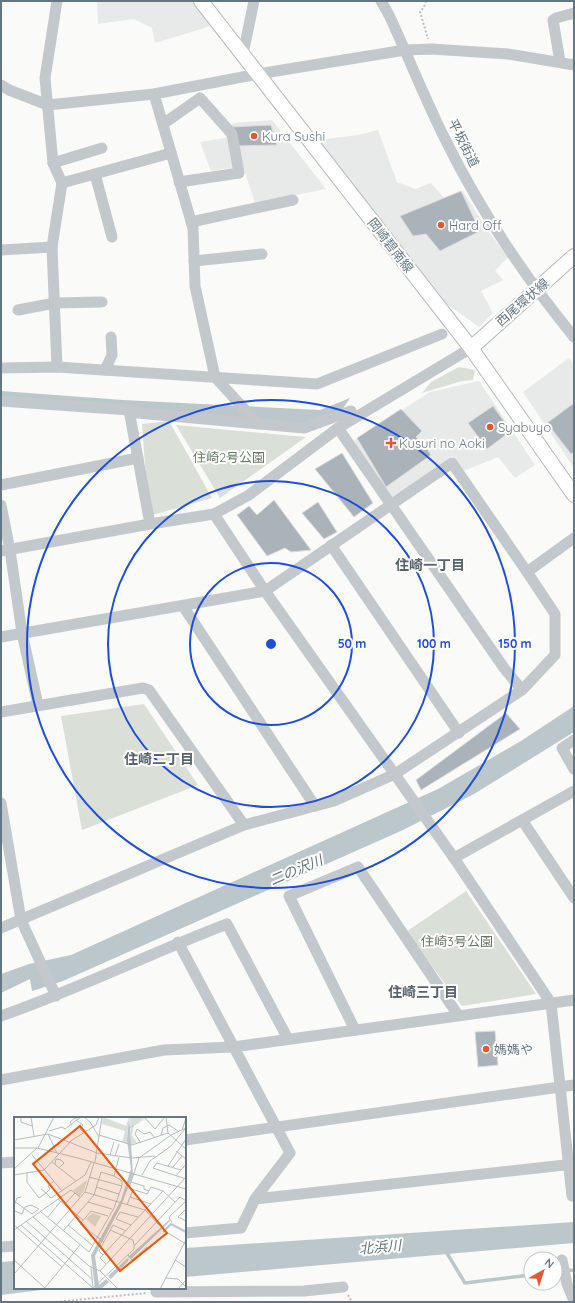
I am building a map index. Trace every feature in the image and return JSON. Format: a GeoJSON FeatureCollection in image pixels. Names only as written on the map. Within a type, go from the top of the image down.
{"type":"FeatureCollection","features":[{"type":"Feature","properties":{"kind":"main road","name":"岡崎碧南線"},"geometry":{"type":"LineString","coordinates":[[201,1],[470,348],[574,495]]}},
{"type":"Feature","properties":{"kind":"main road","name":"西尾環状線"},"geometry":{"type":"LineString","coordinates":[[470,348],[574,256]]}},
{"type":"Feature","properties":{"kind":"street"},"geometry":{"type":"LineString","coordinates":[[57,1],[45,78],[53,163],[62,183],[52,247],[57,367]]}},
{"type":"Feature","properties":{"kind":"street"},"geometry":{"type":"LineString","coordinates":[[243,54],[254,1]]}},
{"type":"Feature","properties":{"kind":"street","name":"平坂街道"},"geometry":{"type":"LineString","coordinates":[[381,1],[406,50],[448,146],[489,219],[536,289],[574,337]]}},
{"type":"Feature","properties":{"kind":"street"},"geometry":{"type":"LineString","coordinates":[[560,62],[553,20],[574,13]]}},
{"type":"Feature","properties":{"kind":"street"},"geometry":{"type":"LineString","coordinates":[[1,86],[48,105],[154,94],[258,74],[406,50],[431,49],[508,54],[574,65]]}},
{"type":"Feature","properties":{"kind":"street"},"geometry":{"type":"LineString","coordinates":[[163,124],[200,98],[205,84]]}},
{"type":"Feature","properties":{"kind":"street"},"geometry":{"type":"LineString","coordinates":[[154,94],[191,222],[195,286],[215,377],[255,422]]}},
{"type":"Feature","properties":{"kind":"street"},"geometry":{"type":"LineString","coordinates":[[179,182],[238,173],[232,134],[200,98]]}},
{"type":"Feature","properties":{"kind":"street"},"geometry":{"type":"LineString","coordinates":[[53,163],[102,148]]}},
{"type":"Feature","properties":{"kind":"street"},"geometry":{"type":"LineString","coordinates":[[62,183],[171,153]]}},
{"type":"Feature","properties":{"kind":"street"},"geometry":{"type":"LineString","coordinates":[[95,174],[112,237]]}},
{"type":"Feature","properties":{"kind":"street"},"geometry":{"type":"LineString","coordinates":[[191,222],[293,200]]}},
{"type":"Feature","properties":{"kind":"street"},"geometry":{"type":"LineString","coordinates":[[1,250],[52,247]]}},
{"type":"Feature","properties":{"kind":"street"},"geometry":{"type":"LineString","coordinates":[[194,261],[262,254]]}},
{"type":"Feature","properties":{"kind":"street"},"geometry":{"type":"LineString","coordinates":[[18,310],[55,303],[102,302]]}},
{"type":"Feature","properties":{"kind":"street"},"geometry":{"type":"LineString","coordinates":[[1,368],[57,367],[317,384],[442,334]]}},
{"type":"Feature","properties":{"kind":"street"},"geometry":{"type":"LineString","coordinates":[[105,370],[112,355],[111,337]]}},
{"type":"Feature","properties":{"kind":"street"},"geometry":{"type":"LineString","coordinates":[[6,551],[150,524],[214,514],[249,495],[338,428],[470,348]]}},
{"type":"Feature","properties":{"kind":"street"},"geometry":{"type":"LineString","coordinates":[[1,401],[128,410],[138,413],[255,422],[304,428],[351,411]]}},
{"type":"Feature","properties":{"kind":"street"},"geometry":{"type":"LineString","coordinates":[[128,410],[150,524]]}},
{"type":"Feature","properties":{"kind":"street"},"geometry":{"type":"LineString","coordinates":[[338,428],[504,668],[522,690]]}},
{"type":"Feature","properties":{"kind":"street"},"geometry":{"type":"LineString","coordinates":[[1,485],[138,458]]}},
{"type":"Feature","properties":{"kind":"street"},"geometry":{"type":"LineString","coordinates":[[1,637],[265,591],[452,463],[555,614],[555,655],[522,690],[395,774],[334,801],[244,825],[1,928]]}},
{"type":"Feature","properties":{"kind":"street"},"geometry":{"type":"LineString","coordinates":[[1,505],[6,551],[38,705]]}},
{"type":"Feature","properties":{"kind":"street"},"geometry":{"type":"LineString","coordinates":[[214,514],[265,591],[454,858],[550,1003],[560,1087],[572,1164],[572,1196]]}},
{"type":"Feature","properties":{"kind":"street"},"geometry":{"type":"LineString","coordinates":[[527,572],[574,538]]}},
{"type":"Feature","properties":{"kind":"street"},"geometry":{"type":"LineString","coordinates":[[331,545],[459,733]]}},
{"type":"Feature","properties":{"kind":"street"},"geometry":{"type":"LineString","coordinates":[[183,606],[315,806]]}},
{"type":"Feature","properties":{"kind":"street"},"geometry":{"type":"LineString","coordinates":[[1,712],[143,688],[150,690],[244,825]]}},
{"type":"Feature","properties":{"kind":"street"},"geometry":{"type":"LineString","coordinates":[[574,740],[562,748],[574,769]]}},
{"type":"Feature","properties":{"kind":"street"},"geometry":{"type":"LineString","coordinates":[[454,858],[574,791]]}},
{"type":"Feature","properties":{"kind":"street"},"geometry":{"type":"LineString","coordinates":[[1,803],[21,920],[36,956],[56,996]]}},
{"type":"Feature","properties":{"kind":"street"},"geometry":{"type":"LineString","coordinates":[[522,820],[574,898]]}},
{"type":"Feature","properties":{"kind":"street"},"geometry":{"type":"LineString","coordinates":[[355,1030],[289,896],[358,867],[458,1015]]}},
{"type":"Feature","properties":{"kind":"street"},"geometry":{"type":"LineString","coordinates":[[1,1016],[56,996],[178,942],[227,924],[288,1040]]}},
{"type":"Feature","properties":{"kind":"street"},"geometry":{"type":"LineString","coordinates":[[178,942],[232,1047],[290,1153],[255,1199],[241,1228],[186,1233]]}},
{"type":"Feature","properties":{"kind":"street"},"geometry":{"type":"LineString","coordinates":[[1,1080],[164,1050],[232,1047],[574,1000]]}},
{"type":"Feature","properties":{"kind":"street"},"geometry":{"type":"LineString","coordinates":[[186,1140],[574,1085]]}},
{"type":"Feature","properties":{"kind":"street"},"geometry":{"type":"LineString","coordinates":[[1,1163],[14,1162]]}},
{"type":"Feature","properties":{"kind":"street"},"geometry":{"type":"LineString","coordinates":[[255,1199],[572,1164]]}},
{"type":"Feature","properties":{"kind":"street"},"geometry":{"type":"LineString","coordinates":[[1,1247],[14,1246]]}},
{"type":"Feature","properties":{"kind":"street"},"geometry":{"type":"LineString","coordinates":[[563,1265],[567,1284],[574,1301]]}},
{"type":"Feature","properties":{"kind":"street"},"geometry":{"type":"LineString","coordinates":[[156,1290],[304,1291],[343,1287]]}},
{"type":"Feature","properties":{"kind":"path"},"geometry":{"type":"LineString","coordinates":[[426,1],[420,12],[431,49]]}},
{"type":"Feature","properties":{"kind":"path"},"geometry":{"type":"LineString","coordinates":[[56,1302],[156,1290]]}},
{"type":"Feature","properties":{"kind":"shaded area"},"geometry":{"type":"Polygon","coordinates":[[[97,1],[192,1],[211,26],[155,43],[152,28],[134,19],[98,24],[97,1]]]}},
{"type":"Feature","properties":{"kind":"shaded area"},"geometry":{"type":"Polygon","coordinates":[[[272,120],[326,189],[255,203],[243,166],[211,171],[200,142],[225,138],[233,123],[272,120]]]}},
{"type":"Feature","properties":{"kind":"shaded area"},"geometry":{"type":"Polygon","coordinates":[[[378,130],[397,182],[415,189],[431,183],[444,198],[463,191],[488,231],[508,257],[495,271],[503,280],[481,291],[493,313],[479,327],[447,304],[318,140],[358,135],[378,130]]]}},
{"type":"Feature","properties":{"kind":"shaded area"},"geometry":{"type":"Polygon","coordinates":[[[569,358],[574,364],[574,468],[523,392],[569,358]]]}},
{"type":"Feature","properties":{"kind":"shaded area"},"geometry":{"type":"Polygon","coordinates":[[[479,381],[535,465],[515,478],[498,457],[464,471],[452,456],[391,501],[354,441],[430,392],[479,381]]]}},
{"type":"Feature","properties":{"kind":"green space"},"geometry":{"type":"Polygon","coordinates":[[[459,367],[475,370],[473,380],[462,381],[422,393],[431,382],[459,367]]]}},
{"type":"Feature","properties":{"kind":"green space"},"geometry":{"type":"Polygon","coordinates":[[[169,421],[212,498],[149,516],[142,424],[169,421]]]}},
{"type":"Feature","properties":{"kind":"green space","name":"住崎2号公園"},"geometry":{"type":"Polygon","coordinates":[[[176,425],[306,437],[220,498],[176,425]]]}},
{"type":"Feature","properties":{"kind":"green space"},"geometry":{"type":"Polygon","coordinates":[[[144,704],[198,785],[82,830],[61,716],[144,704]]]}},
{"type":"Feature","properties":{"kind":"green space","name":"住崎3号公園"},"geometry":{"type":"Polygon","coordinates":[[[466,891],[536,994],[462,1006],[406,932],[466,891]]]}},
{"type":"Feature","properties":{"kind":"water"},"geometry":{"type":"Polygon","coordinates":[[[1,391],[123,400],[320,410],[350,398],[342,410],[306,424],[1,399],[1,391]]]}},
{"type":"Feature","properties":{"kind":"water","name":"二の沢川"},"geometry":{"type":"Polygon","coordinates":[[[574,706],[574,732],[474,794],[403,830],[63,981],[32,991],[30,979],[1,993],[1,974],[29,964],[71,955],[438,789],[521,741],[574,706]]]}},
{"type":"Feature","properties":{"kind":"water","name":"北浜川"},"geometry":{"type":"Polygon","coordinates":[[[574,1222],[574,1243],[186,1277],[186,1248],[574,1222]]]}},
{"type":"Feature","properties":{"kind":"water"},"geometry":{"type":"Polygon","coordinates":[[[14,1261],[14,1289],[49,1289],[1,1295],[1,1262],[14,1261]]]}},
{"type":"Feature","properties":{"kind":"building","name":"Kura Sushi"},"geometry":{"type":"Polygon","coordinates":[[[271,125],[277,145],[234,146],[231,127],[271,125]]]}},
{"type":"Feature","properties":{"kind":"building","name":"Hard Off"},"geometry":{"type":"Polygon","coordinates":[[[461,191],[480,231],[440,251],[426,234],[413,236],[400,216],[461,191]]]}},
{"type":"Feature","properties":{"kind":"building"},"geometry":{"type":"Polygon","coordinates":[[[574,403],[574,452],[571,454],[547,423],[574,403]]]}},
{"type":"Feature","properties":{"kind":"building","name":"Syabuyo"},"geometry":{"type":"Polygon","coordinates":[[[493,406],[511,431],[487,449],[468,423],[493,406]]]}},
{"type":"Feature","properties":{"kind":"building","name":"Kusuri no Aoki"},"geometry":{"type":"Polygon","coordinates":[[[401,409],[422,431],[416,437],[431,455],[386,487],[357,438],[401,409]]]}},
{"type":"Feature","properties":{"kind":"building"},"geometry":{"type":"Polygon","coordinates":[[[342,453],[373,503],[354,517],[315,469],[342,453]]]}},
{"type":"Feature","properties":{"kind":"building"},"geometry":{"type":"Polygon","coordinates":[[[274,500],[311,550],[291,552],[285,548],[267,556],[237,515],[249,506],[257,515],[274,500]]]}},
{"type":"Feature","properties":{"kind":"building"},"geometry":{"type":"Polygon","coordinates":[[[318,502],[337,532],[324,539],[302,513],[318,502]]]}},
{"type":"Feature","properties":{"kind":"building"},"geometry":{"type":"Polygon","coordinates":[[[506,713],[520,729],[421,790],[416,780],[506,713]]]}},
{"type":"Feature","properties":{"kind":"building","name":"媽媽や"},"geometry":{"type":"Polygon","coordinates":[[[495,1031],[498,1065],[478,1067],[475,1032],[495,1031]]]}},
{"type":"Feature","properties":{"kind":"waterway"},"geometry":{"type":"LineString","coordinates":[[445,1250],[465,1283],[523,1276]]}},
{"type":"Feature","properties":{"kind":"waterway"},"geometry":{"type":"LineString","coordinates":[[563,1271],[574,1270]]}},
{"type":"Feature","properties":{"kind":"place","name":"Kura Sushi"},"geometry":{"type":"Point","coordinates":[254,136]}},
{"type":"Feature","properties":{"kind":"place","name":"Hard Off"},"geometry":{"type":"Point","coordinates":[441,225]}},
{"type":"Feature","properties":{"kind":"place","name":"Syabuyo"},"geometry":{"type":"Point","coordinates":[490,427]}},
{"type":"Feature","properties":{"kind":"place","name":"Kusuri no Aoki"},"geometry":{"type":"Point","coordinates":[391,443]}},
{"type":"Feature","properties":{"kind":"place","name":"媽媽や"},"geometry":{"type":"Point","coordinates":[486,1049]}},
{"type":"Feature","properties":{"kind":"district","name":"住崎一丁目"},"geometry":{"type":"Point","coordinates":[430,565]}},
{"type":"Feature","properties":{"kind":"district","name":"住崎二丁目"},"geometry":{"type":"Point","coordinates":[159,759]}},
{"type":"Feature","properties":{"kind":"district","name":"住崎三丁目"},"geometry":{"type":"Point","coordinates":[423,992]}}]}
